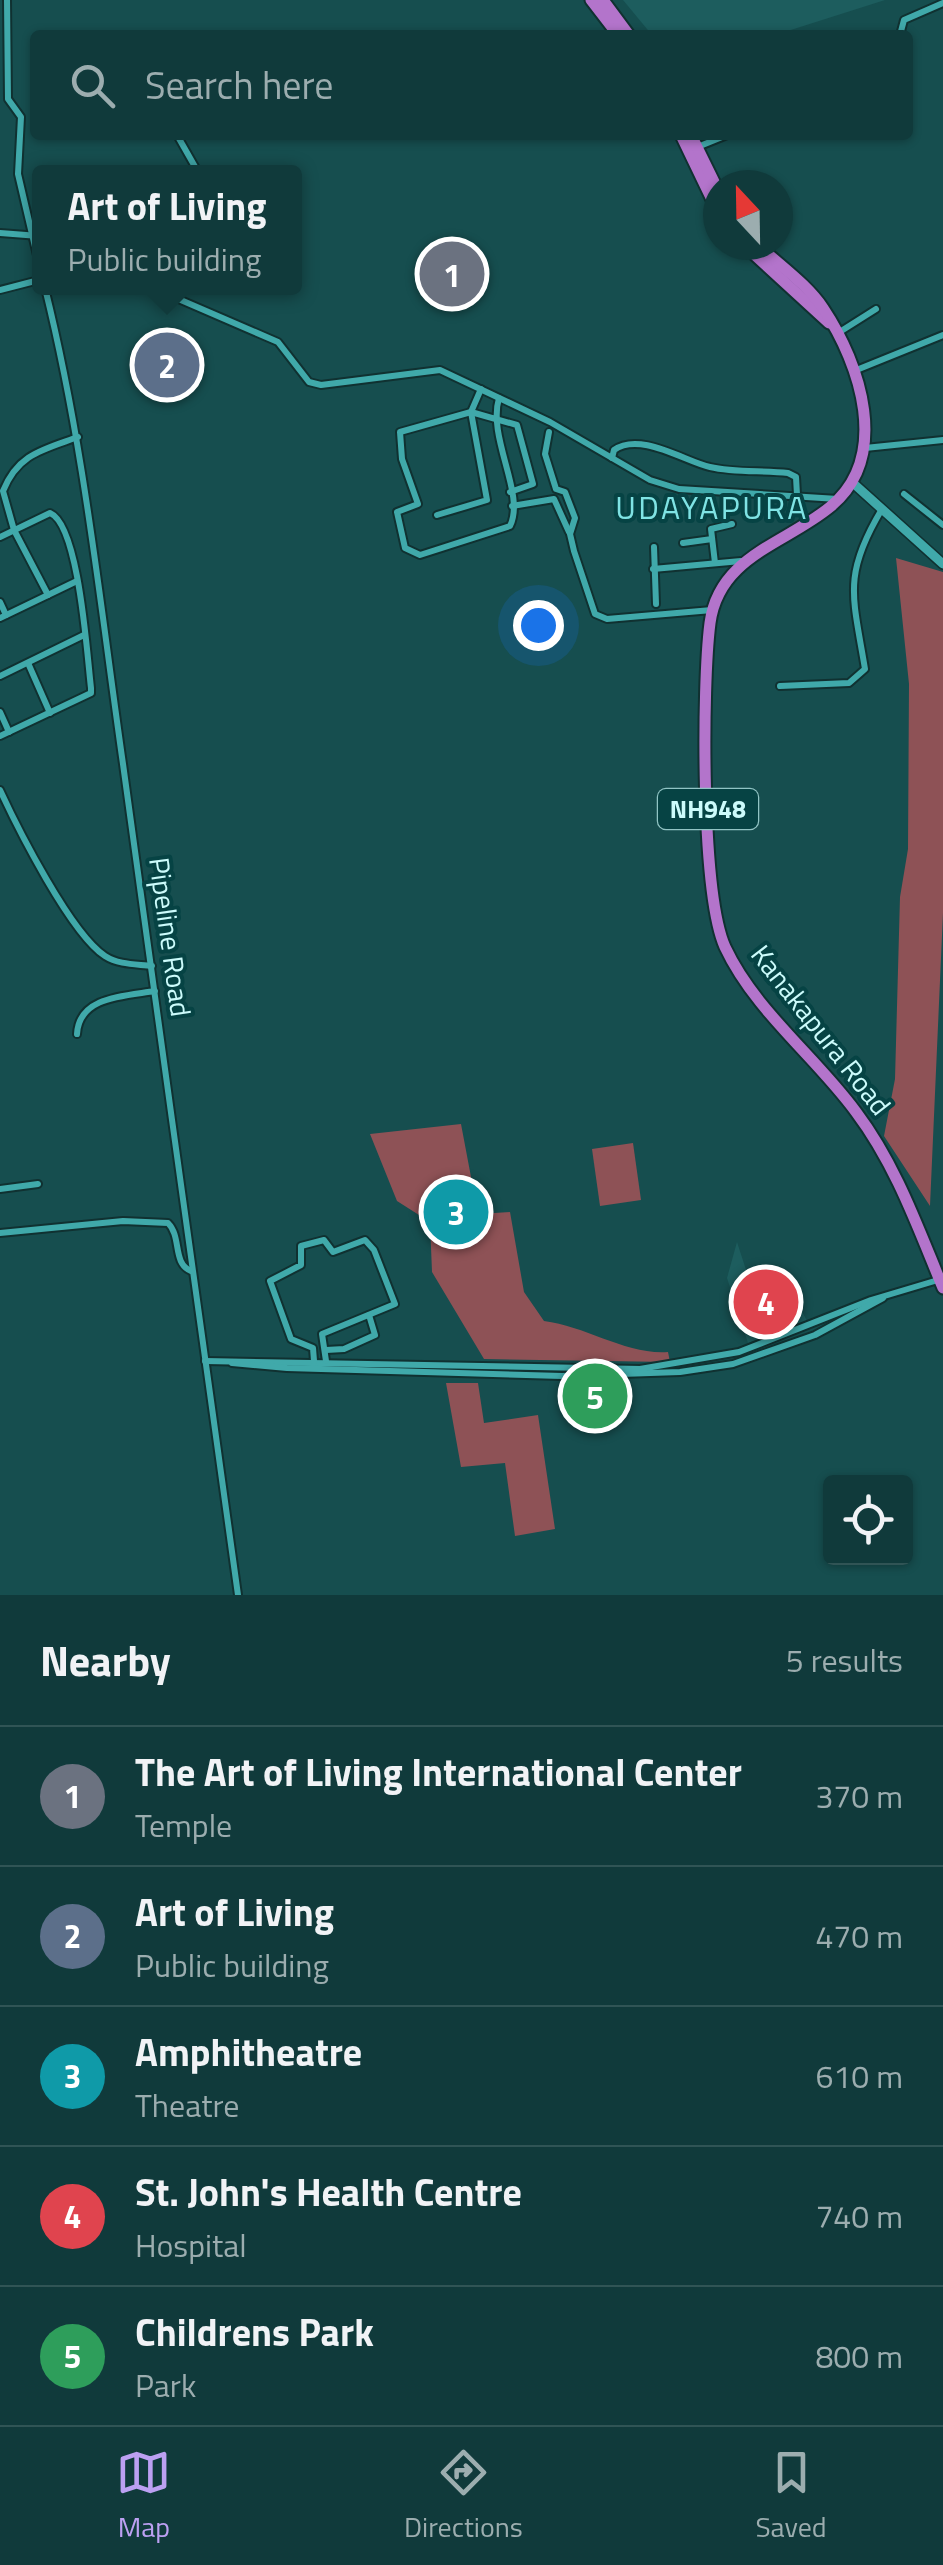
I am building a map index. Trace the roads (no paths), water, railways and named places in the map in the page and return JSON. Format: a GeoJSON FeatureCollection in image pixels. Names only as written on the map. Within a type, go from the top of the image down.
{"type":"FeatureCollection","features":[{"type":"Feature","properties":{"kind":"highway"},"geometry":{"type":"LineString","coordinates":[[591,0],[614,30]]}},
{"type":"Feature","properties":{"kind":"highway"},"geometry":{"type":"LineString","coordinates":[[603,0],[626,30]]}},
{"type":"Feature","properties":{"kind":"highway"},"geometry":{"type":"LineString","coordinates":[[693,144],[707,170]]}},
{"type":"Feature","properties":{"kind":"highway"},"geometry":{"type":"LineString","coordinates":[[693,144],[703,171]]}},
{"type":"Feature","properties":{"kind":"highway","name":"Kanakapura Road"},"geometry":{"type":"LineString","coordinates":[[760,260],[834,330]]}},
{"type":"Feature","properties":{"kind":"highway","name":"Kanakapura Road"},"geometry":{"type":"LineString","coordinates":[[774,260],[822,306],[834,330],[864,406],[865,448],[853,483],[839,499],[741,560],[713,610],[707,680],[714,909],[723,942],[738,972],[876,1141],[940,1276]]}},
{"type":"Feature","properties":{"kind":"street"},"geometry":{"type":"LineString","coordinates":[[7,0],[8,99],[21,117],[18,174],[32,222]]}},
{"type":"Feature","properties":{"kind":"street"},"geometry":{"type":"LineString","coordinates":[[901,30],[904,20],[943,3]]}},
{"type":"Feature","properties":{"kind":"street"},"geometry":{"type":"LineString","coordinates":[[181,140],[194,165]]}},
{"type":"Feature","properties":{"kind":"street"},"geometry":{"type":"LineString","coordinates":[[0,233],[32,236]]}},
{"type":"Feature","properties":{"kind":"street"},"geometry":{"type":"LineString","coordinates":[[0,290],[32,282]]}},
{"type":"Feature","properties":{"kind":"street","name":"Pipeline Road"},"geometry":{"type":"LineString","coordinates":[[48,295],[78,437],[190,1271],[238,1595]]}},
{"type":"Feature","properties":{"kind":"street"},"geometry":{"type":"LineString","coordinates":[[168,295],[278,342],[309,382],[321,385],[440,370],[679,489],[839,499]]}},
{"type":"Feature","properties":{"kind":"street"},"geometry":{"type":"LineString","coordinates":[[834,330],[876,309]]}},
{"type":"Feature","properties":{"kind":"street"},"geometry":{"type":"LineString","coordinates":[[853,371],[943,335]]}},
{"type":"Feature","properties":{"kind":"street"},"geometry":{"type":"LineString","coordinates":[[437,515],[487,500],[472,412],[481,389]]}},
{"type":"Feature","properties":{"kind":"street"},"geometry":{"type":"LineString","coordinates":[[499,398],[493,420],[514,520],[495,534],[420,555],[405,548],[398,512],[418,504],[402,459],[400,432],[472,412],[493,420],[516,425],[533,479],[530,486],[510,492]]}},
{"type":"Feature","properties":{"kind":"street"},"geometry":{"type":"LineString","coordinates":[[549,432],[545,454],[555,488],[565,492],[575,518],[570,534]]}},
{"type":"Feature","properties":{"kind":"street"},"geometry":{"type":"LineString","coordinates":[[48,595],[14,530],[4,491],[17,463],[78,437]]}},
{"type":"Feature","properties":{"kind":"street"},"geometry":{"type":"LineString","coordinates":[[865,448],[943,440]]}},
{"type":"Feature","properties":{"kind":"street"},"geometry":{"type":"LineString","coordinates":[[612,458],[614,450],[626,444],[687,455],[707,467],[788,472],[796,477],[798,495]]}},
{"type":"Feature","properties":{"kind":"street"},"geometry":{"type":"LineString","coordinates":[[853,483],[943,564]]}},
{"type":"Feature","properties":{"kind":"street"},"geometry":{"type":"LineString","coordinates":[[904,494],[943,525]]}},
{"type":"Feature","properties":{"kind":"street"},"geometry":{"type":"LineString","coordinates":[[512,506],[554,499],[570,534],[589,603],[599,618],[713,610]]}},
{"type":"Feature","properties":{"kind":"street"},"geometry":{"type":"LineString","coordinates":[[780,686],[849,682],[865,669],[852,591],[853,570],[860,546],[882,510]]}},
{"type":"Feature","properties":{"kind":"street"},"geometry":{"type":"LineString","coordinates":[[0,537],[56,513],[73,552],[91,693],[0,736]]}},
{"type":"Feature","properties":{"kind":"street"},"geometry":{"type":"LineString","coordinates":[[714,562],[714,526],[732,524]]}},
{"type":"Feature","properties":{"kind":"street"},"geometry":{"type":"LineString","coordinates":[[683,543],[712,538]]}},
{"type":"Feature","properties":{"kind":"street"},"geometry":{"type":"LineString","coordinates":[[654,547],[656,604]]}},
{"type":"Feature","properties":{"kind":"street"},"geometry":{"type":"LineString","coordinates":[[653,569],[741,560]]}},
{"type":"Feature","properties":{"kind":"street"},"geometry":{"type":"LineString","coordinates":[[0,602],[3,617],[77,581]]}},
{"type":"Feature","properties":{"kind":"street"},"geometry":{"type":"LineString","coordinates":[[0,676],[84,635]]}},
{"type":"Feature","properties":{"kind":"street"},"geometry":{"type":"LineString","coordinates":[[28,662],[50,713]]}},
{"type":"Feature","properties":{"kind":"street"},"geometry":{"type":"LineString","coordinates":[[0,712],[9,732]]}},
{"type":"Feature","properties":{"kind":"street"},"geometry":{"type":"LineString","coordinates":[[0,790],[30,855],[94,946],[118,962],[152,966]]}},
{"type":"Feature","properties":{"kind":"street"},"geometry":{"type":"LineString","coordinates":[[77,1034],[81,1016],[92,1006],[116,997],[155,991]]}},
{"type":"Feature","properties":{"kind":"street"},"geometry":{"type":"LineString","coordinates":[[0,1190],[38,1184]]}},
{"type":"Feature","properties":{"kind":"street"},"geometry":{"type":"LineString","coordinates":[[0,1233],[123,1221],[168,1224],[173,1228],[179,1259],[190,1271]]}},
{"type":"Feature","properties":{"kind":"street"},"geometry":{"type":"LineString","coordinates":[[314,1360],[313,1348],[291,1338],[270,1286],[274,1276],[301,1266],[301,1246],[324,1240],[333,1252],[370,1242],[395,1304],[322,1334],[326,1361]]}},
{"type":"Feature","properties":{"kind":"street"},"geometry":{"type":"LineString","coordinates":[[231,1362],[287,1368],[636,1377],[739,1352],[940,1276]]}},
{"type":"Feature","properties":{"kind":"street"},"geometry":{"type":"LineString","coordinates":[[205,1361],[640,1368],[734,1364],[816,1335],[884,1297]]}},
{"type":"Feature","properties":{"kind":"street"},"geometry":{"type":"LineString","coordinates":[[326,1350],[344,1349],[376,1335],[370,1315]]}},
{"type":"Feature","properties":{"kind":"street"},"geometry":{"type":"LineString","coordinates":[[810,1325],[816,1335]]}},
{"type":"Feature","properties":{"kind":"place","name":"The Art of Living International Center"},"geometry":{"type":"Point","coordinates":[452,274]}},
{"type":"Feature","properties":{"kind":"place","name":"Art of Living"},"geometry":{"type":"Point","coordinates":[167,365]}},
{"type":"Feature","properties":{"kind":"place","name":"Amphitheatre"},"geometry":{"type":"Point","coordinates":[456,1212]}},
{"type":"Feature","properties":{"kind":"place","name":"St. John's Health Centre"},"geometry":{"type":"Point","coordinates":[766,1302]}},
{"type":"Feature","properties":{"kind":"place","name":"Childrens Park"},"geometry":{"type":"Point","coordinates":[595,1396]}},
{"type":"Feature","properties":{"kind":"district","name":"UDAYAPURA"},"geometry":{"type":"Point","coordinates":[712,508]}}]}
